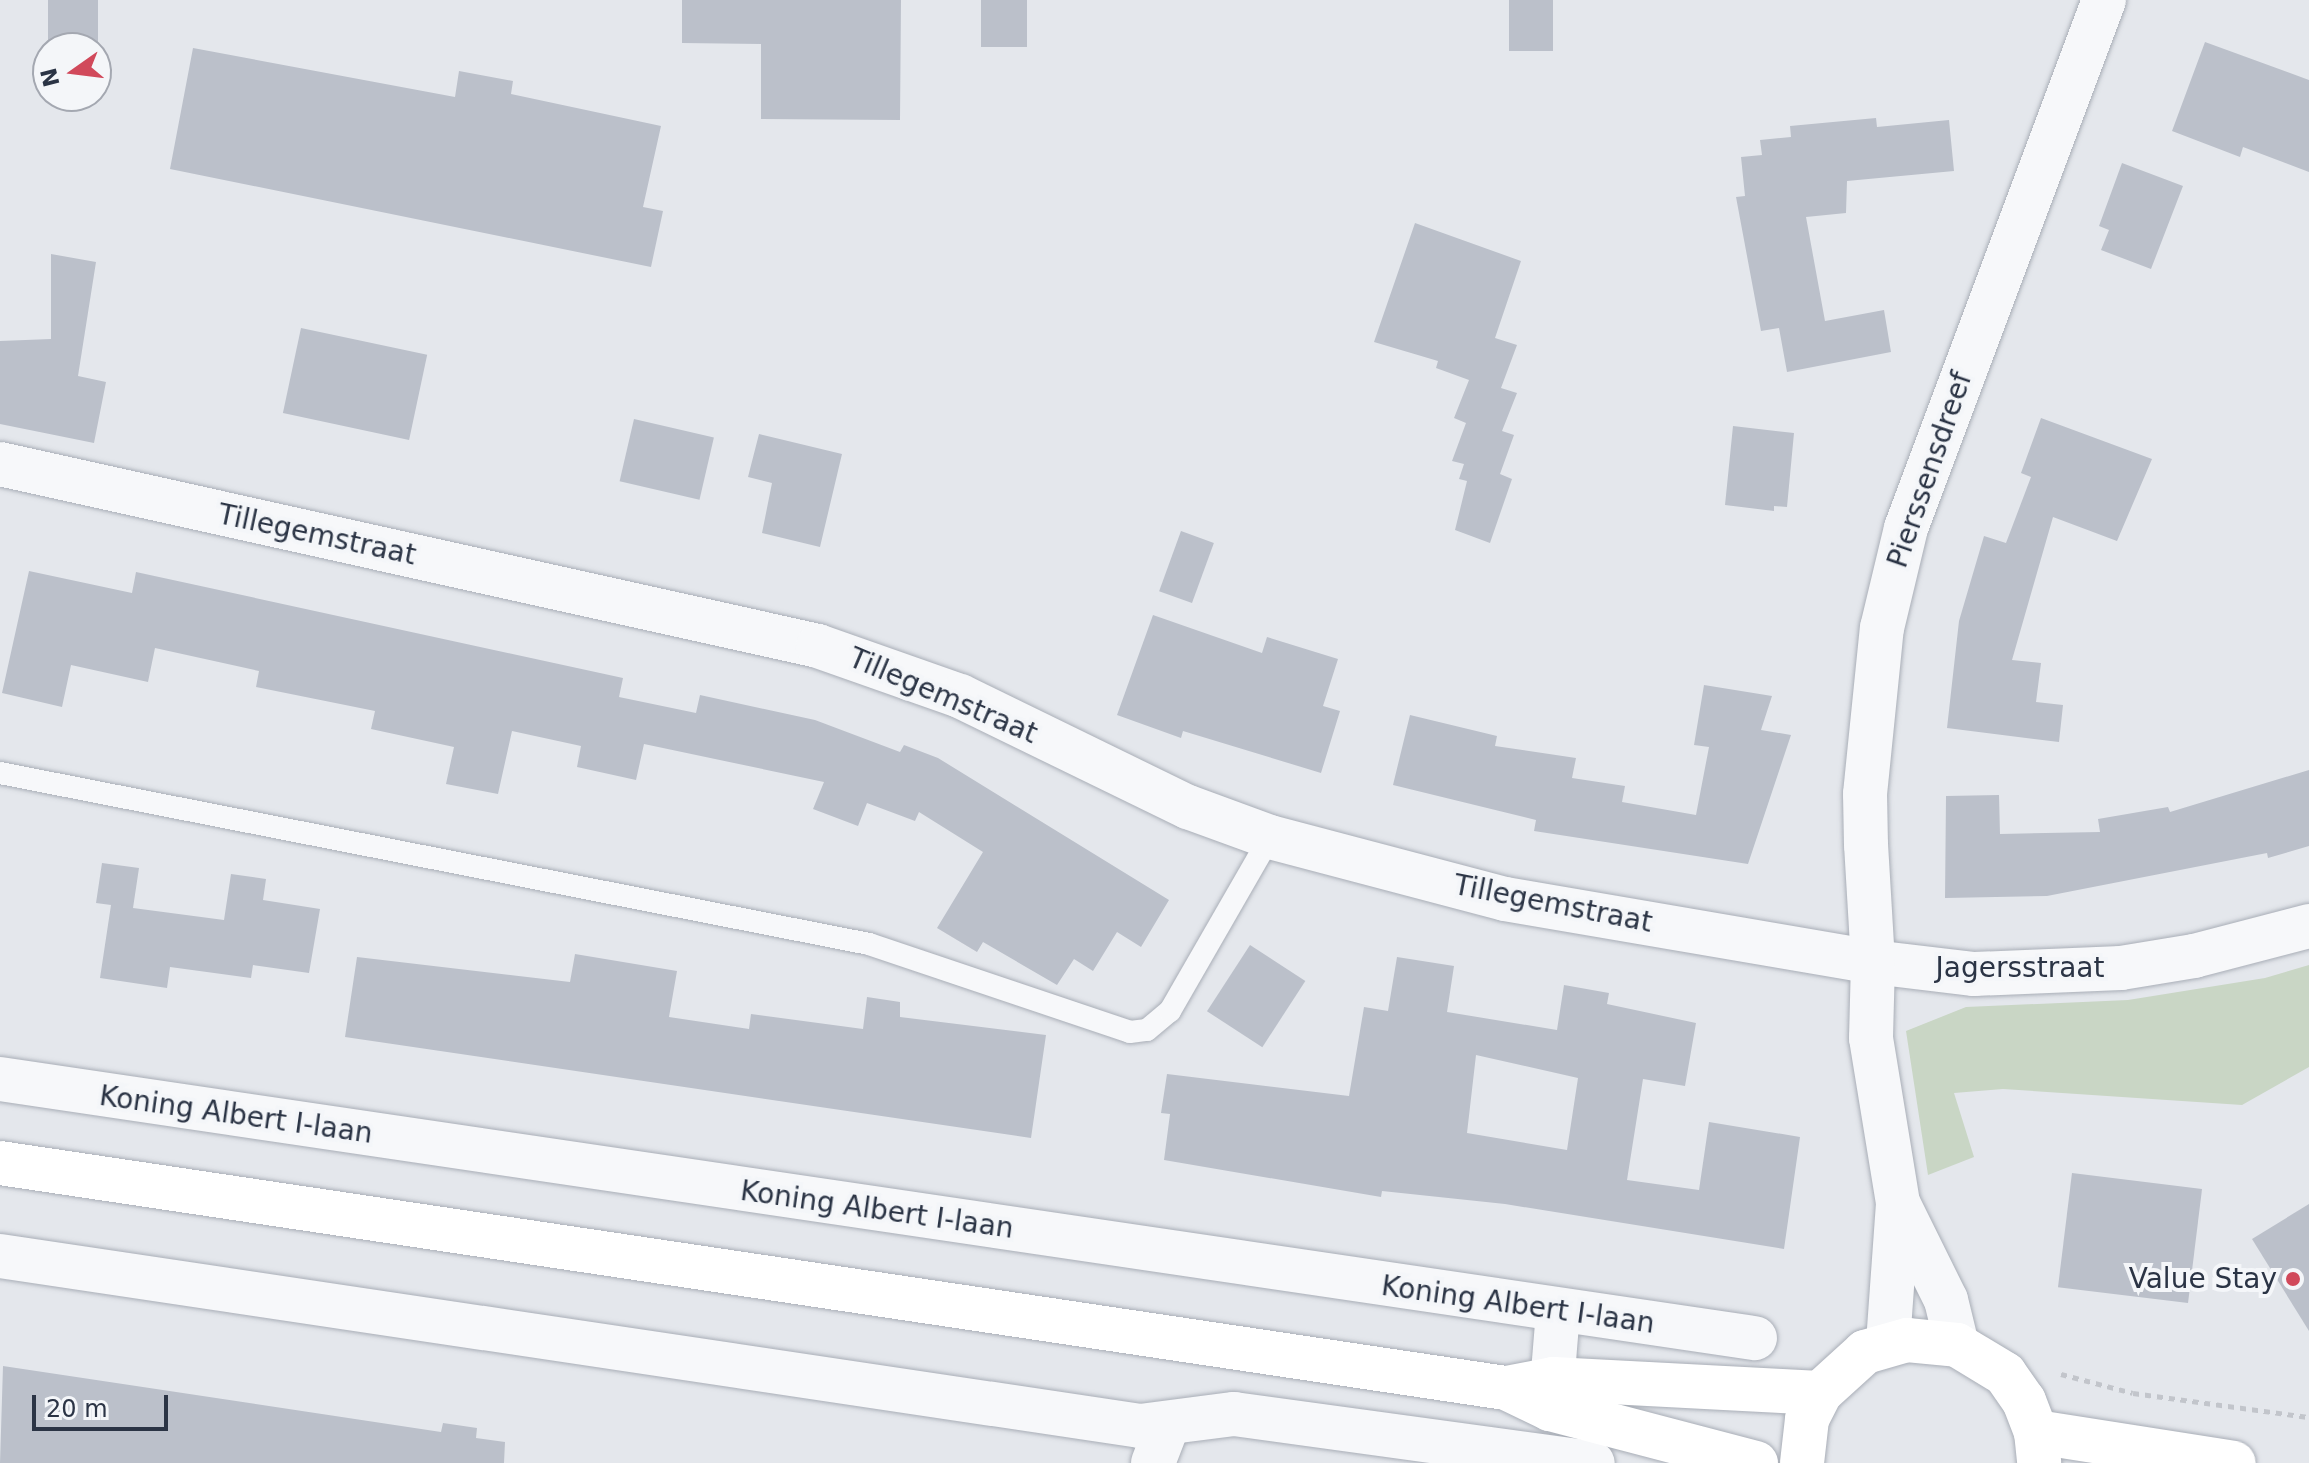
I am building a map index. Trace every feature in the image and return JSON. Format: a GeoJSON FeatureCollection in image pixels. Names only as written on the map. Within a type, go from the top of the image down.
{"type":"FeatureCollection","features":[{"type":"Feature","properties":{"kind":"main road"},"geometry":{"type":"LineString","coordinates":[[0,1163],[1552,1394],[1820,1393]]}},
{"type":"Feature","properties":{"kind":"main road"},"geometry":{"type":"LineString","coordinates":[[1802,1463],[1807,1419],[1820,1393],[1844,1366],[1888,1343],[1933,1340],[1957,1345],[2005,1374],[2024,1401],[2037,1448],[2234,1463]]}},
{"type":"Feature","properties":{"kind":"main road"},"geometry":{"type":"LineString","coordinates":[[1552,1394],[1756,1463]]}},
{"type":"Feature","properties":{"kind":"street","name":"Pierssensdreef"},"geometry":{"type":"LineString","coordinates":[[1873,962],[1865,794],[1874,689],[1892,580],[1906,528],[2104,0]]}},
{"type":"Feature","properties":{"kind":"street","name":"Tillegemstraat"},"geometry":{"type":"LineString","coordinates":[[0,464],[818,646],[960,696],[1188,807],[1270,837],[1505,899],[1873,962]]}},
{"type":"Feature","properties":{"kind":"street","name":"Jagersstraat"},"geometry":{"type":"LineString","coordinates":[[1873,962],[1974,974],[2107,969],[2194,956],[2309,926]]}},
{"type":"Feature","properties":{"kind":"street"},"geometry":{"type":"LineString","coordinates":[[1873,962],[1871,1038],[1898,1203],[1888,1343]]}},
{"type":"Feature","properties":{"kind":"street","name":"Koning Albert I-laan"},"geometry":{"type":"LineString","coordinates":[[0,1079],[1558,1312],[1755,1338]]}},
{"type":"Feature","properties":{"kind":"street"},"geometry":{"type":"LineString","coordinates":[[1898,1203],[1946,1300],[1957,1345]]}},
{"type":"Feature","properties":{"kind":"street"},"geometry":{"type":"LineString","coordinates":[[0,1256],[1140,1426],[1160,1444],[1234,1414],[1593,1463]]}},
{"type":"Feature","properties":{"kind":"street"},"geometry":{"type":"LineString","coordinates":[[1552,1394],[1558,1312]]}},
{"type":"Feature","properties":{"kind":"lane"},"geometry":{"type":"LineString","coordinates":[[0,773],[869,944],[1130,1032],[1147,1030],[1170,1011],[1270,837]]}},
{"type":"Feature","properties":{"kind":"path"},"geometry":{"type":"LineString","coordinates":[[2133,1393],[2309,1417]]}},
{"type":"Feature","properties":{"kind":"green space"},"geometry":{"type":"Polygon","coordinates":[[[2309,965],[2309,1067],[2242,1105],[2003,1089],[1954,1093],[1974,1157],[1928,1175],[1906,1031],[1966,1007],[2128,1000],[2265,978],[2309,965]]]}},
{"type":"Feature","properties":{"kind":"building"},"geometry":{"type":"Polygon","coordinates":[[[48,0],[98,0],[98,32],[48,32],[48,0]]]}},
{"type":"Feature","properties":{"kind":"building"},"geometry":{"type":"Polygon","coordinates":[[[682,0],[901,0],[900,120],[761,119],[761,44],[682,43],[682,0]]]}},
{"type":"Feature","properties":{"kind":"building"},"geometry":{"type":"Polygon","coordinates":[[[981,0],[1027,0],[1027,47],[981,47],[981,0]]]}},
{"type":"Feature","properties":{"kind":"building"},"geometry":{"type":"Polygon","coordinates":[[[1509,0],[1553,0],[1553,51],[1509,51],[1509,0]]]}},
{"type":"Feature","properties":{"kind":"building"},"geometry":{"type":"Polygon","coordinates":[[[2205,42],[2309,80],[2309,172],[2243,147],[2240,157],[2172,131],[2205,42]]]}},
{"type":"Feature","properties":{"kind":"building"},"geometry":{"type":"Polygon","coordinates":[[[193,48],[455,97],[459,71],[513,81],[511,94],[661,126],[643,207],[663,211],[651,267],[170,169],[193,48]]]}},
{"type":"Feature","properties":{"kind":"building"},"geometry":{"type":"Polygon","coordinates":[[[1876,118],[1877,127],[1949,120],[1954,171],[1847,181],[1846,213],[1806,217],[1825,321],[1884,310],[1891,352],[1787,372],[1779,328],[1761,331],[1736,197],[1745,196],[1741,157],[1762,155],[1760,140],[1791,137],[1790,126],[1876,118]]]}},
{"type":"Feature","properties":{"kind":"building"},"geometry":{"type":"Polygon","coordinates":[[[2122,163],[2183,186],[2151,269],[2101,250],[2109,230],[2099,226],[2122,163]]]}},
{"type":"Feature","properties":{"kind":"building"},"geometry":{"type":"Polygon","coordinates":[[[1415,223],[1521,261],[1495,338],[1517,345],[1501,388],[1517,393],[1502,431],[1514,435],[1500,474],[1512,479],[1490,543],[1455,530],[1467,481],[1459,479],[1464,464],[1452,461],[1466,423],[1454,418],[1469,380],[1436,368],[1438,361],[1374,342],[1415,223]]]}},
{"type":"Feature","properties":{"kind":"building"},"geometry":{"type":"Polygon","coordinates":[[[51,254],[96,262],[78,376],[106,382],[94,443],[0,424],[0,341],[51,339],[51,254]]]}},
{"type":"Feature","properties":{"kind":"building"},"geometry":{"type":"Polygon","coordinates":[[[301,328],[427,355],[409,440],[283,413],[301,328]]]}},
{"type":"Feature","properties":{"kind":"building"},"geometry":{"type":"Polygon","coordinates":[[[2041,418],[2152,459],[2117,541],[2053,517],[2012,660],[2041,663],[2036,702],[2063,705],[2059,742],[1947,728],[1959,621],[1984,536],[2006,543],[2031,477],[2021,473],[2041,418]]]}},
{"type":"Feature","properties":{"kind":"building"},"geometry":{"type":"Polygon","coordinates":[[[634,419],[714,437],[700,500],[620,481],[634,419]]]}},
{"type":"Feature","properties":{"kind":"building"},"geometry":{"type":"Polygon","coordinates":[[[1733,426],[1794,433],[1787,507],[1774,506],[1774,511],[1725,505],[1733,426]]]}},
{"type":"Feature","properties":{"kind":"building"},"geometry":{"type":"Polygon","coordinates":[[[759,434],[842,454],[820,547],[762,533],[772,483],[748,477],[759,434]]]}},
{"type":"Feature","properties":{"kind":"building"},"geometry":{"type":"Polygon","coordinates":[[[1181,531],[1214,543],[1192,603],[1159,591],[1181,531]]]}},
{"type":"Feature","properties":{"kind":"building"},"geometry":{"type":"Polygon","coordinates":[[[29,571],[132,593],[136,572],[623,678],[619,697],[696,713],[700,695],[815,720],[900,752],[904,745],[938,758],[1169,900],[1141,947],[1117,932],[1093,971],[1074,959],[1057,985],[983,942],[977,952],[937,928],[983,852],[919,812],[915,821],[867,803],[858,826],[813,809],[824,782],[644,744],[636,780],[577,767],[581,746],[512,731],[498,794],[446,784],[454,747],[371,729],[375,711],[256,687],[259,671],[155,648],[148,682],[71,665],[62,707],[2,693],[29,571]]]}},
{"type":"Feature","properties":{"kind":"building"},"geometry":{"type":"Polygon","coordinates":[[[1153,615],[1262,653],[1267,637],[1338,659],[1323,706],[1340,711],[1321,773],[1183,731],[1181,738],[1117,715],[1153,615]]]}},
{"type":"Feature","properties":{"kind":"building"},"geometry":{"type":"Polygon","coordinates":[[[1704,685],[1772,696],[1761,730],[1791,735],[1748,864],[1534,831],[1536,820],[1393,785],[1410,715],[1497,736],[1495,746],[1576,758],[1572,778],[1625,786],[1622,802],[1696,815],[1709,747],[1694,745],[1704,685]]]}},
{"type":"Feature","properties":{"kind":"building"},"geometry":{"type":"Polygon","coordinates":[[[2309,770],[2309,846],[2268,858],[2267,853],[2047,896],[1945,898],[1946,796],[1999,795],[2000,834],[2100,832],[2098,819],[2168,807],[2170,812],[2309,770]]]}},
{"type":"Feature","properties":{"kind":"building"},"geometry":{"type":"Polygon","coordinates":[[[102,863],[139,868],[133,908],[224,920],[231,874],[266,879],[263,900],[320,909],[309,973],[253,965],[251,978],[170,967],[167,988],[100,978],[111,905],[96,903],[102,863]]]}},
{"type":"Feature","properties":{"kind":"building"},"geometry":{"type":"Polygon","coordinates":[[[1250,945],[1305,981],[1262,1047],[1207,1011],[1250,945]]]}},
{"type":"Feature","properties":{"kind":"building"},"geometry":{"type":"Polygon","coordinates":[[[575,954],[677,971],[669,1017],[749,1029],[751,1014],[863,1029],[867,997],[900,1002],[900,1017],[1046,1035],[1031,1138],[345,1037],[357,957],[570,982],[575,954]]]}},
{"type":"Feature","properties":{"kind":"building"},"geometry":{"type":"Polygon","coordinates":[[[1397,957],[1454,966],[1447,1012],[1557,1030],[1564,985],[1609,993],[1607,1004],[1696,1023],[1685,1086],[1643,1079],[1627,1180],[1699,1190],[1709,1122],[1800,1137],[1784,1249],[1505,1204],[1382,1191],[1381,1197],[1164,1160],[1170,1114],[1161,1113],[1167,1074],[1349,1096],[1364,1007],[1388,1011],[1397,957]],[[1476,1055],[1467,1133],[1567,1150],[1578,1078],[1476,1055]]]}},
{"type":"Feature","properties":{"kind":"building"},"geometry":{"type":"Polygon","coordinates":[[[2072,1173],[2202,1189],[2188,1303],[2058,1287],[2072,1173]]]}},
{"type":"Feature","properties":{"kind":"building","name":"Value Stay"},"geometry":{"type":"Polygon","coordinates":[[[2309,1204],[2309,1331],[2252,1239],[2309,1204]]]}},
{"type":"Feature","properties":{"kind":"building"},"geometry":{"type":"Polygon","coordinates":[[[3,1366],[441,1432],[443,1423],[477,1428],[476,1438],[505,1442],[504,1463],[0,1463],[3,1366]]]}},
{"type":"Feature","properties":{"kind":"place","name":"Value Stay"},"geometry":{"type":"Point","coordinates":[2293,1279]}}]}
